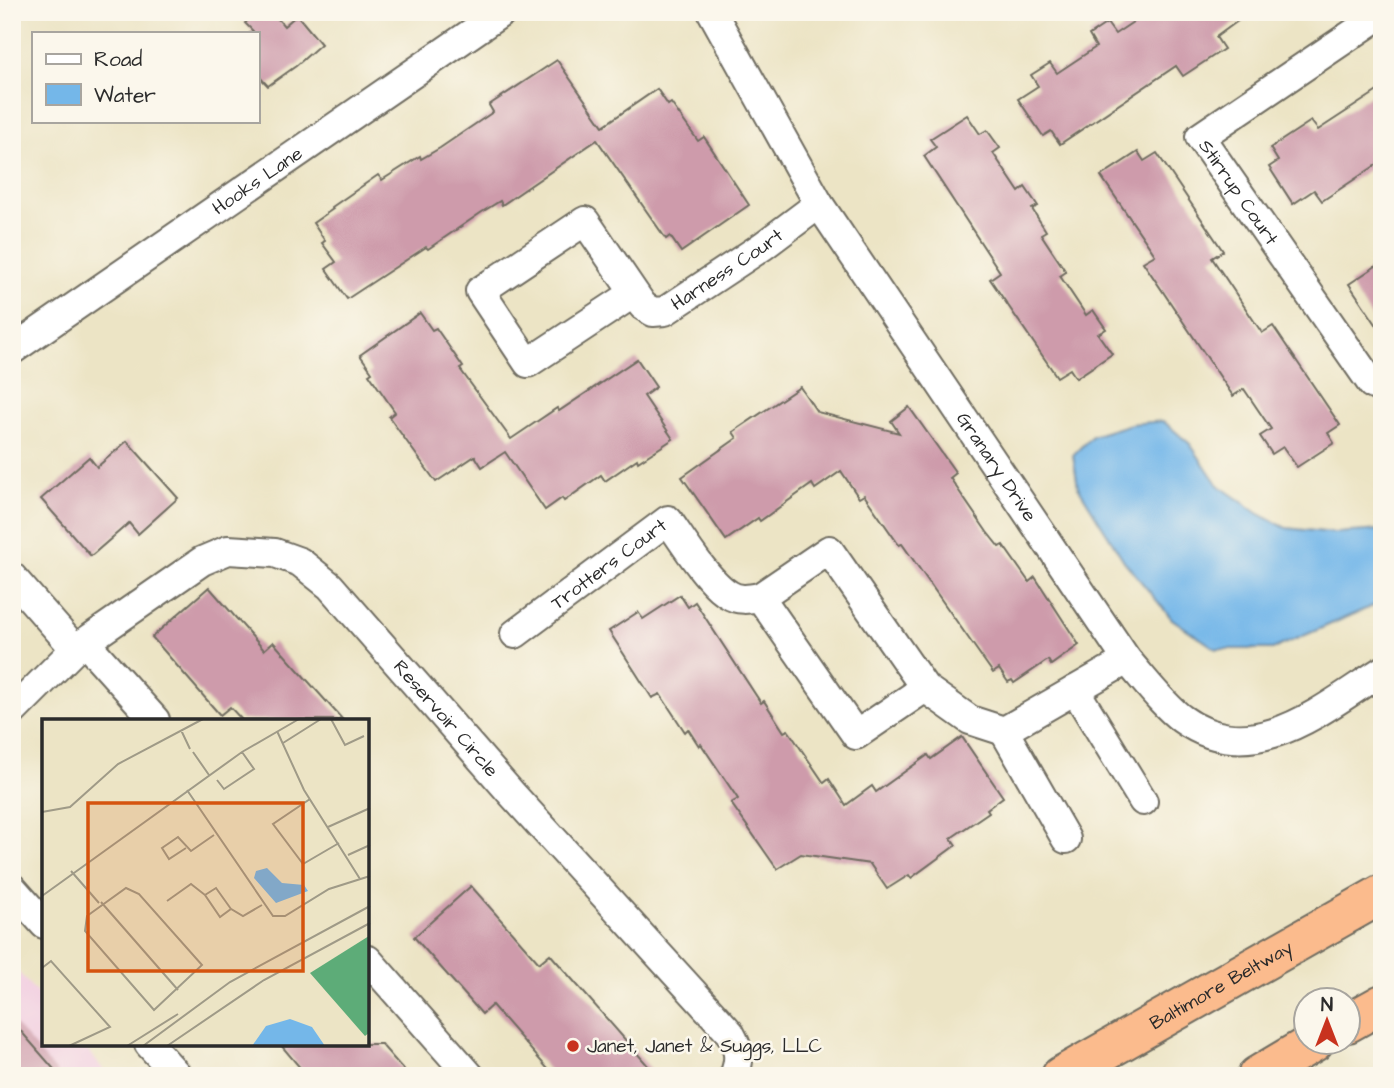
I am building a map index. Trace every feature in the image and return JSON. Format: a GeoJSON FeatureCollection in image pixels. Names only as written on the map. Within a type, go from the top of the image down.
{"type":"FeatureCollection","features":[{"type":"Feature","properties":{"kind":"highway","name":"Baltimore Beltway"},"geometry":{"type":"LineString","coordinates":[[1061,1076],[1323,925],[1382,894]]}},
{"type":"Feature","properties":{"kind":"highway"},"geometry":{"type":"LineString","coordinates":[[1362,1016],[1382,1004]]}},
{"type":"Feature","properties":{"kind":"highway"},"geometry":{"type":"LineString","coordinates":[[1257,1076],[1292,1055]]}},
{"type":"Feature","properties":{"kind":"street","name":"Hooks Lane"},"geometry":{"type":"LineString","coordinates":[[12,350],[502,12]]}},
{"type":"Feature","properties":{"kind":"street","name":"Granary Drive"},"geometry":{"type":"LineString","coordinates":[[712,12],[820,204],[1127,660],[1180,717],[1207,733],[1256,738],[1279,732],[1307,719],[1382,671]]}},
{"type":"Feature","properties":{"kind":"street","name":"Stirrup Court"},"geometry":{"type":"LineString","coordinates":[[1382,14],[1200,138],[1372,384],[1382,389]]}},
{"type":"Feature","properties":{"kind":"street","name":"Harness Court"},"geometry":{"type":"LineString","coordinates":[[634,293],[528,363],[480,291],[585,221],[643,306],[653,312],[665,311],[820,204]]}},
{"type":"Feature","properties":{"kind":"street","name":"Trotters Court"},"geometry":{"type":"LineString","coordinates":[[515,634],[668,520],[716,585],[729,595],[743,600],[760,597]]}},
{"type":"Feature","properties":{"kind":"street","name":"Reservoir Circle"},"geometry":{"type":"LineString","coordinates":[[12,712],[80,645],[202,561],[228,550],[275,553],[300,562],[330,586],[512,794],[730,1034],[738,1047],[740,1061],[734,1076]]}},
{"type":"Feature","properties":{"kind":"street"},"geometry":{"type":"LineString","coordinates":[[925,688],[856,735],[760,597],[829,550],[925,688],[970,720],[1003,731],[1066,839]]}},
{"type":"Feature","properties":{"kind":"street"},"geometry":{"type":"LineString","coordinates":[[12,577],[154,719]]}},
{"type":"Feature","properties":{"kind":"street"},"geometry":{"type":"LineString","coordinates":[[1003,731],[1127,660]]}},
{"type":"Feature","properties":{"kind":"street"},"geometry":{"type":"LineString","coordinates":[[1075,690],[1143,801]]}},
{"type":"Feature","properties":{"kind":"street"},"geometry":{"type":"LineString","coordinates":[[12,888],[42,922]]}},
{"type":"Feature","properties":{"kind":"street"},"geometry":{"type":"LineString","coordinates":[[369,961],[470,1076]]}},
{"type":"Feature","properties":{"kind":"street"},"geometry":{"type":"LineString","coordinates":[[151,1046],[178,1076]]}},
{"type":"Feature","properties":{"kind":"shaded area"},"geometry":{"type":"Polygon","coordinates":[[[12,965],[42,999],[42,1046],[84,1046],[109,1076],[12,1076],[12,965]]]}},
{"type":"Feature","properties":{"kind":"water"},"geometry":{"type":"Polygon","coordinates":[[[1163,421],[1190,444],[1218,485],[1259,514],[1286,528],[1334,533],[1382,530],[1382,602],[1273,649],[1216,649],[1172,619],[1124,561],[1078,487],[1073,455],[1092,436],[1131,424],[1163,421]]]}},
{"type":"Feature","properties":{"kind":"building"},"geometry":{"type":"Polygon","coordinates":[[[258,12],[272,12],[284,26],[297,15],[321,44],[268,86],[259,76],[259,32],[252,32],[245,23],[258,12]]]}},
{"type":"Feature","properties":{"kind":"building"},"geometry":{"type":"Polygon","coordinates":[[[1148,12],[1250,12],[1216,37],[1224,49],[1183,76],[1176,66],[1060,144],[1051,131],[1043,136],[1018,99],[1038,86],[1031,75],[1050,63],[1057,73],[1096,47],[1089,35],[1107,23],[1115,34],[1148,12]]]}},
{"type":"Feature","properties":{"kind":"building"},"geometry":{"type":"Polygon","coordinates":[[[557,60],[603,126],[657,89],[668,105],[671,103],[698,141],[704,137],[749,205],[681,252],[670,236],[666,239],[597,140],[502,205],[500,201],[347,299],[326,269],[336,262],[322,243],[325,241],[313,223],[378,175],[382,180],[420,156],[421,159],[440,148],[493,112],[489,105],[557,60]]]}},
{"type":"Feature","properties":{"kind":"building"},"geometry":{"type":"Polygon","coordinates":[[[1382,88],[1382,161],[1322,201],[1314,190],[1293,204],[1269,167],[1278,161],[1270,148],[1311,121],[1318,130],[1382,88]]]}},
{"type":"Feature","properties":{"kind":"building"},"geometry":{"type":"Polygon","coordinates":[[[967,115],[980,134],[987,130],[1000,148],[993,153],[1019,192],[1025,187],[1038,206],[1032,209],[1046,231],[1041,234],[1066,272],[1060,276],[1086,315],[1093,310],[1106,329],[1098,334],[1112,354],[1076,378],[1070,369],[1057,377],[990,279],[1000,272],[924,156],[936,147],[930,139],[967,115]]]}},
{"type":"Feature","properties":{"kind":"building"},"geometry":{"type":"Polygon","coordinates":[[[1138,152],[1144,161],[1157,153],[1223,251],[1212,258],[1262,333],[1273,326],[1340,425],[1328,433],[1334,443],[1297,467],[1283,447],[1272,454],[1260,436],[1271,429],[1244,389],[1233,396],[1143,262],[1155,255],[1101,176],[1138,152]]]}},
{"type":"Feature","properties":{"kind":"building"},"geometry":{"type":"Polygon","coordinates":[[[1382,262],[1382,333],[1349,284],[1382,262]]]}},
{"type":"Feature","properties":{"kind":"building"},"geometry":{"type":"Polygon","coordinates":[[[420,313],[432,330],[436,328],[463,367],[460,369],[511,439],[637,359],[656,387],[644,396],[673,439],[605,481],[601,475],[564,501],[562,498],[545,510],[505,452],[482,467],[475,456],[436,482],[389,417],[395,412],[369,374],[372,372],[360,355],[420,313]]]}},
{"type":"Feature","properties":{"kind":"building"},"geometry":{"type":"Polygon","coordinates":[[[800,387],[817,412],[899,433],[891,421],[909,407],[956,473],[950,478],[987,532],[999,547],[1003,545],[1029,582],[1035,577],[1079,645],[1051,665],[1048,660],[1014,683],[1012,680],[1008,682],[999,669],[993,673],[902,544],[899,545],[864,495],[859,498],[841,471],[815,489],[812,484],[760,521],[758,518],[726,540],[682,477],[737,438],[733,432],[800,387]]]}},
{"type":"Feature","properties":{"kind":"building"},"geometry":{"type":"Polygon","coordinates":[[[127,441],[178,498],[138,534],[129,523],[91,556],[41,499],[89,457],[97,467],[127,441]]]}},
{"type":"Feature","properties":{"kind":"building"},"geometry":{"type":"Polygon","coordinates":[[[209,587],[264,650],[273,642],[342,719],[241,719],[230,707],[220,715],[152,637],[209,587]]]}},
{"type":"Feature","properties":{"kind":"building"},"geometry":{"type":"Polygon","coordinates":[[[680,595],[688,607],[695,602],[761,703],[764,701],[784,732],[788,730],[824,783],[829,779],[846,805],[872,786],[876,792],[928,755],[931,759],[962,737],[1003,797],[987,809],[989,812],[951,838],[956,845],[911,878],[909,875],[887,889],[870,864],[801,854],[777,869],[731,803],[738,799],[701,744],[699,746],[688,729],[685,732],[660,694],[652,698],[609,631],[638,612],[643,619],[680,595]]]}},
{"type":"Feature","properties":{"kind":"building"},"geometry":{"type":"Polygon","coordinates":[[[471,886],[539,963],[550,954],[657,1076],[554,1076],[492,1005],[482,1014],[414,937],[471,886]]]}},
{"type":"Feature","properties":{"kind":"building"},"geometry":{"type":"Polygon","coordinates":[[[12,1021],[60,1076],[12,1076],[12,1021]]]}},
{"type":"Feature","properties":{"kind":"building"},"geometry":{"type":"Polygon","coordinates":[[[381,1044],[409,1076],[307,1076],[282,1046],[381,1044]]]}},
{"type":"Feature","properties":{"kind":"place","name":"Janet, Janet & Suggs, LLC"},"geometry":{"type":"Point","coordinates":[573,1046]}}]}
